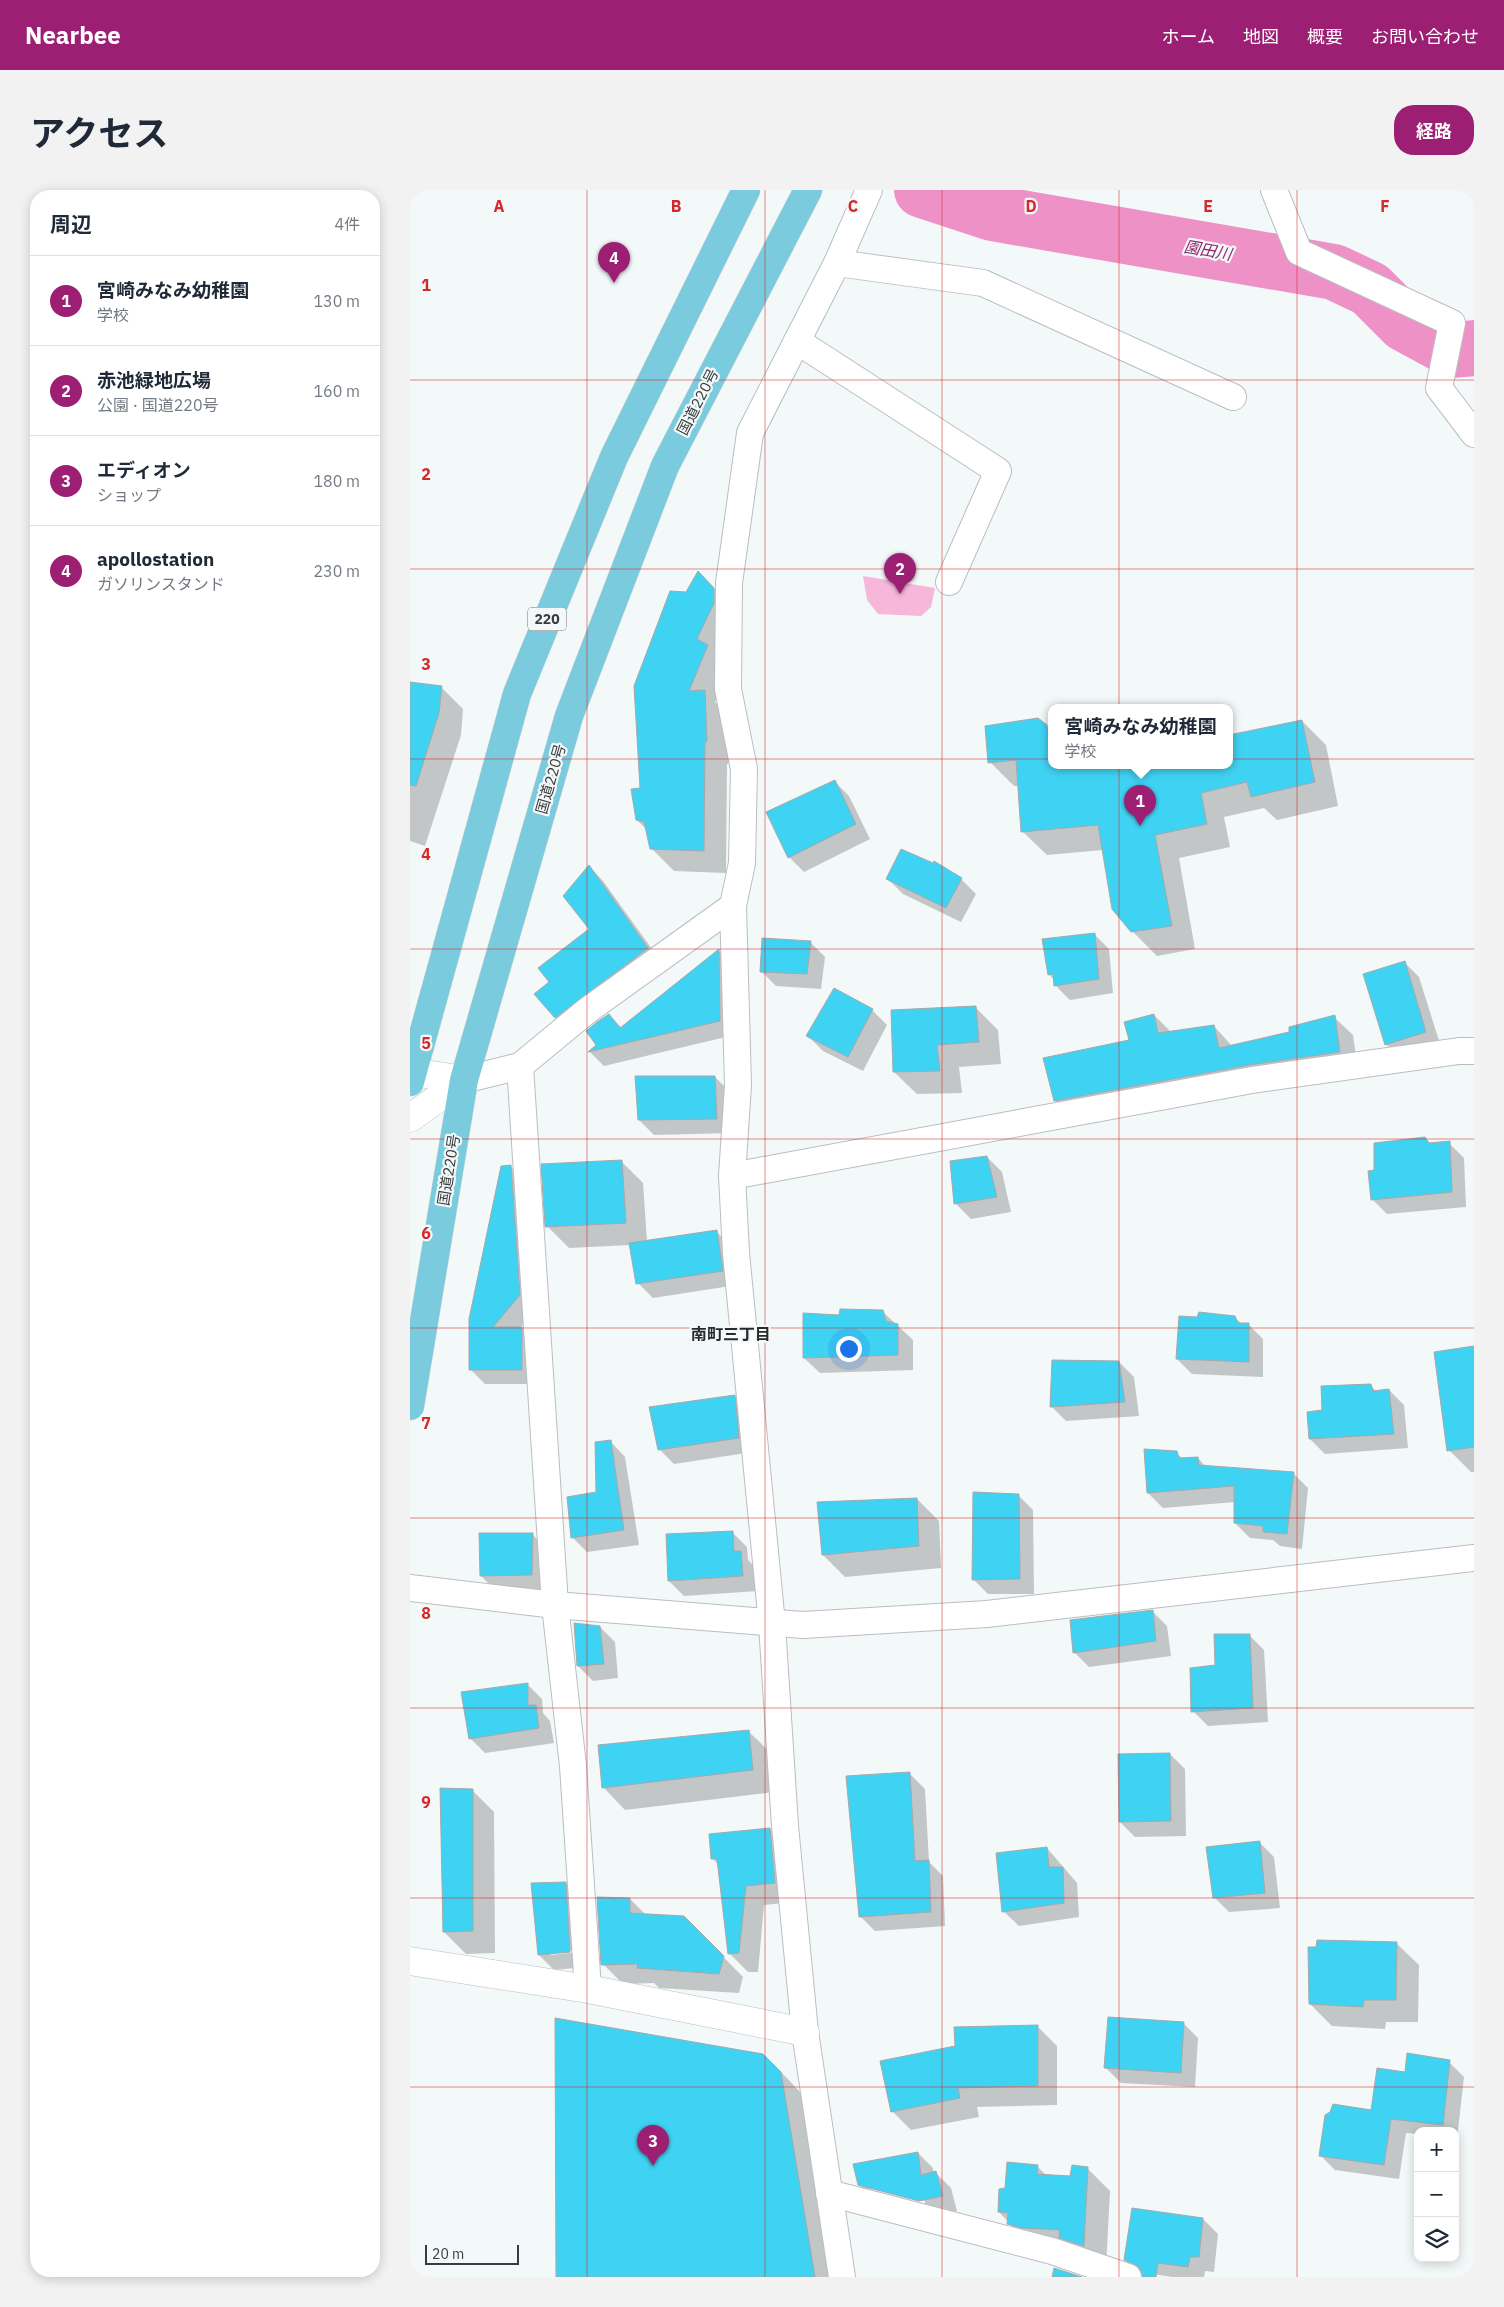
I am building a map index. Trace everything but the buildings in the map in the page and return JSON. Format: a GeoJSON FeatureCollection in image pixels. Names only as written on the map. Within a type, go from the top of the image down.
{"type":"FeatureCollection","features":[{"type":"Feature","properties":{"kind":"highway","name":"220"},"geometry":{"type":"LineString","coordinates":[[411,1076],[516,694],[614,457],[746,190]]}},
{"type":"Feature","properties":{"kind":"highway","name":"国道220号"},"geometry":{"type":"LineString","coordinates":[[410,1406],[464,1080],[569,716],[662,475],[803,200]]}},
{"type":"Feature","properties":{"kind":"street"},"geometry":{"type":"LineString","coordinates":[[842,2277],[805,2032],[785,1826],[772,1624],[736,1253],[732,1176],[738,1085],[733,906],[742,863],[744,768],[728,689],[729,583],[750,433],[837,263],[869,190]]}},
{"type":"Feature","properties":{"kind":"street"},"geometry":{"type":"LineString","coordinates":[[1274,190],[1299,252],[1452,322],[1439,388],[1474,434]]}},
{"type":"Feature","properties":{"kind":"street"},"geometry":{"type":"LineString","coordinates":[[837,263],[983,283],[1233,397]]}},
{"type":"Feature","properties":{"kind":"street"},"geometry":{"type":"LineString","coordinates":[[797,341],[998,471],[949,582]]}},
{"type":"Feature","properties":{"kind":"street"},"geometry":{"type":"LineString","coordinates":[[411,1076],[464,1080],[520,1066],[588,1010],[733,906]]}},
{"type":"Feature","properties":{"kind":"street"},"geometry":{"type":"LineString","coordinates":[[732,1176],[1252,1080],[1459,1051],[1474,1051]]}},
{"type":"Feature","properties":{"kind":"street"},"geometry":{"type":"LineString","coordinates":[[520,1066],[555,1605],[573,1766],[588,1988]]}},
{"type":"Feature","properties":{"kind":"street"},"geometry":{"type":"LineString","coordinates":[[410,1118],[464,1080]]}},
{"type":"Feature","properties":{"kind":"street"},"geometry":{"type":"LineString","coordinates":[[410,1588],[555,1605],[803,1625],[987,1614],[1474,1558]]}},
{"type":"Feature","properties":{"kind":"street"},"geometry":{"type":"LineString","coordinates":[[410,1961],[588,1988],[805,2032]]}},
{"type":"Feature","properties":{"kind":"street"},"geometry":{"type":"LineString","coordinates":[[829,2193],[1052,2251],[1128,2277]]}},
{"type":"Feature","properties":{"kind":"shaded area"},"geometry":{"type":"Polygon","coordinates":[[[863,576],[935,588],[931,607],[921,616],[878,614],[867,600],[863,576]]]}},
{"type":"Feature","properties":{"kind":"waterway","name":"園田川"},"geometry":{"type":"LineString","coordinates":[[922,190],[992,213],[1334,272],[1370,289],[1405,324],[1453,350],[1474,348]]}},
{"type":"Feature","properties":{"kind":"place","name":"apollostation"},"geometry":{"type":"Point","coordinates":[614,283]}},
{"type":"Feature","properties":{"kind":"place","name":"赤池緑地広場"},"geometry":{"type":"Point","coordinates":[900,594]}},
{"type":"Feature","properties":{"kind":"place","name":"宮崎みなみ幼稚園"},"geometry":{"type":"Point","coordinates":[1140,826]}},
{"type":"Feature","properties":{"kind":"place","name":"エディオン"},"geometry":{"type":"Point","coordinates":[653,2166]}},
{"type":"Feature","properties":{"kind":"district","name":"南町三丁目"},"geometry":{"type":"Point","coordinates":[731,1334]}}]}
